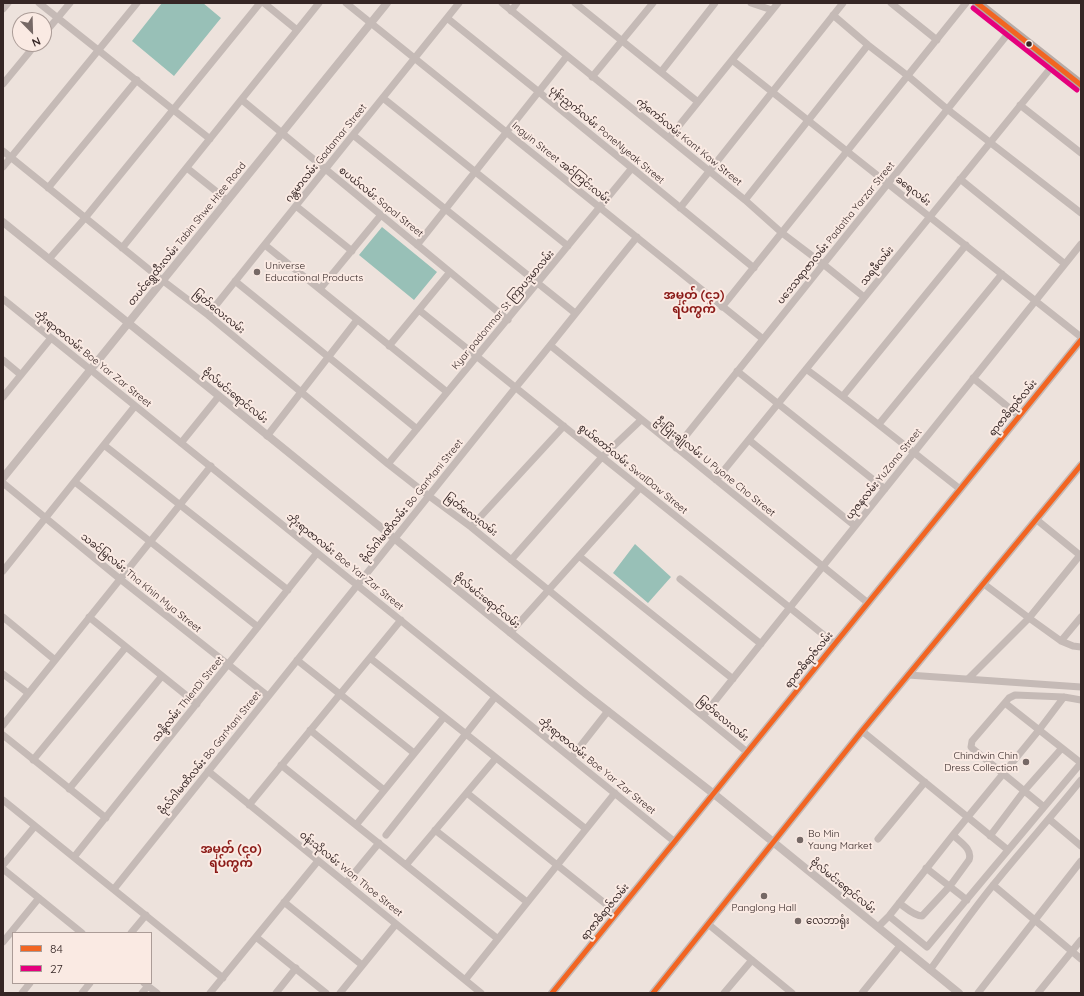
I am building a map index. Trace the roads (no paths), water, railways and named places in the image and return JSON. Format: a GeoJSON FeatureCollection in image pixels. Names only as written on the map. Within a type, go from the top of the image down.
{"type":"FeatureCollection","features":[{"type":"Feature","properties":{"kind":"main road"},"geometry":{"type":"LineString","coordinates":[[977,3],[1081,85]]}},
{"type":"Feature","properties":{"kind":"street"},"geometry":{"type":"LineString","coordinates":[[3,9],[8,3]]}},
{"type":"Feature","properties":{"kind":"street"},"geometry":{"type":"LineString","coordinates":[[39,3],[210,139]]}},
{"type":"Feature","properties":{"kind":"street"},"geometry":{"type":"LineString","coordinates":[[52,25],[70,3]]}},
{"type":"Feature","properties":{"kind":"street"},"geometry":{"type":"LineString","coordinates":[[3,167],[136,3]]}},
{"type":"Feature","properties":{"kind":"street"},"geometry":{"type":"LineString","coordinates":[[49,259],[85,218],[260,3]]}},
{"type":"Feature","properties":{"kind":"street"},"geometry":{"type":"LineString","coordinates":[[264,3],[297,30]]}},
{"type":"Feature","properties":{"kind":"street"},"geometry":{"type":"LineString","coordinates":[[122,248],[319,3]]}},
{"type":"Feature","properties":{"kind":"street","name":"Ingyin Street အင်ကြင်းလမ်း"},"geometry":{"type":"LineString","coordinates":[[346,3],[763,339]]}},
{"type":"Feature","properties":{"kind":"street","name":"တပင်ရွှေထီးလမ်း Tabin Shwe Htee Road"},"geometry":{"type":"LineString","coordinates":[[3,478],[386,3]]}},
{"type":"Feature","properties":{"kind":"street","name":"ဂန္တမာလမ်း Gadamar Street"},"geometry":{"type":"LineString","coordinates":[[208,315],[459,3]]}},
{"type":"Feature","properties":{"kind":"street","name":"ကံ့ကော်လမ်း Kant Kaw Street"},"geometry":{"type":"LineString","coordinates":[[502,3],[745,200],[782,233],[864,297]]}},
{"type":"Feature","properties":{"kind":"street"},"geometry":{"type":"LineString","coordinates":[[511,11],[517,3]]}},
{"type":"Feature","properties":{"kind":"street"},"geometry":{"type":"LineString","coordinates":[[574,3],[698,102]]}},
{"type":"Feature","properties":{"kind":"street"},"geometry":{"type":"LineString","coordinates":[[592,77],[653,3]]}},
{"type":"Feature","properties":{"kind":"street"},"geometry":{"type":"LineString","coordinates":[[661,72],[715,3]]}},
{"type":"Feature","properties":{"kind":"street"},"geometry":{"type":"LineString","coordinates":[[751,3],[772,10]]}},
{"type":"Feature","properties":{"kind":"street"},"geometry":{"type":"LineString","coordinates":[[669,138],[778,3]]}},
{"type":"Feature","properties":{"kind":"street"},"geometry":{"type":"LineString","coordinates":[[680,208],[842,3]]}},
{"type":"Feature","properties":{"kind":"street"},"geometry":{"type":"LineString","coordinates":[[890,3],[937,40]]}},
{"type":"Feature","properties":{"kind":"street"},"geometry":{"type":"LineString","coordinates":[[722,307],[966,3]]}},
{"type":"Feature","properties":{"kind":"street"},"geometry":{"type":"LineString","coordinates":[[833,15],[947,109],[1081,214]]}},
{"type":"Feature","properties":{"kind":"street","name":"ပုန်းညှက်လမ်း PoneNyeak Street"},"geometry":{"type":"LineString","coordinates":[[447,18],[754,268]]}},
{"type":"Feature","properties":{"kind":"street","name":"ပဒေသရာဇာလမ်း Padatha Yarzar Street"},"geometry":{"type":"LineString","coordinates":[[676,448],[1011,30]]}},
{"type":"Feature","properties":{"kind":"street"},"geometry":{"type":"LineString","coordinates":[[745,200],[868,45]]}},
{"type":"Feature","properties":{"kind":"street"},"geometry":{"type":"LineString","coordinates":[[3,84],[29,52]]}},
{"type":"Feature","properties":{"kind":"street"},"geometry":{"type":"LineString","coordinates":[[417,245],[567,56]]}},
{"type":"Feature","properties":{"kind":"street","name":"ခရေလမ်း"},"geometry":{"type":"LineString","coordinates":[[732,60],[1081,338]]}},
{"type":"Feature","properties":{"kind":"street","name":"သရဖီလမ်း"},"geometry":{"type":"LineString","coordinates":[[716,480],[1054,64]]}},
{"type":"Feature","properties":{"kind":"street"},"geometry":{"type":"LineString","coordinates":[[48,188],[137,80]]}},
{"type":"Feature","properties":{"kind":"street"},"geometry":{"type":"LineString","coordinates":[[383,98],[568,246]]}},
{"type":"Feature","properties":{"kind":"street","name":"စပယ်လမ်း Sapal Street"},"geometry":{"type":"LineString","coordinates":[[242,100],[508,320]]}},
{"type":"Feature","properties":{"kind":"street"},"geometry":{"type":"LineString","coordinates":[[1020,105],[1081,154]]}},
{"type":"Feature","properties":{"kind":"street"},"geometry":{"type":"LineString","coordinates":[[353,135],[575,314]]}},
{"type":"Feature","properties":{"kind":"street","name":"မြတ်လေးလမ်း"},"geometry":{"type":"LineString","coordinates":[[3,151],[122,248],[208,315],[388,464],[471,527],[747,752]]}},
{"type":"Feature","properties":{"kind":"street"},"geometry":{"type":"LineString","coordinates":[[186,168],[227,200]]}},
{"type":"Feature","properties":{"kind":"street","name":"Kyar padonmar St ကြာပဒုမာလမ်း"},"geometry":{"type":"LineString","coordinates":[[388,464],[632,168]]}},
{"type":"Feature","properties":{"kind":"street"},"geometry":{"type":"LineString","coordinates":[[960,179],[1065,264]]}},
{"type":"Feature","properties":{"kind":"street"},"geometry":{"type":"LineString","coordinates":[[296,206],[352,251]]}},
{"type":"Feature","properties":{"kind":"street"},"geometry":{"type":"LineString","coordinates":[[320,290],[381,215]]}},
{"type":"Feature","properties":{"kind":"street","name":"ဗိုလ်မင်းရောင်လမ်း"},"geometry":{"type":"LineString","coordinates":[[3,222],[510,633],[719,798],[959,993]]}},
{"type":"Feature","properties":{"kind":"street","name":"ဗိုလ်ဂါမဏိလမ်း Bo GarMani Street"},"geometry":{"type":"LineString","coordinates":[[114,889],[637,237]]}},
{"type":"Feature","properties":{"kind":"street","name":"ယုဇနလမ်း YuZana Street"},"geometry":{"type":"LineString","coordinates":[[703,716],[1081,244]]}},
{"type":"Feature","properties":{"kind":"street"},"geometry":{"type":"LineString","coordinates":[[264,245],[447,392]]}},
{"type":"Feature","properties":{"kind":"street"},"geometry":{"type":"LineString","coordinates":[[843,396],[966,246]]}},
{"type":"Feature","properties":{"kind":"street"},"geometry":{"type":"LineString","coordinates":[[389,346],[450,272]]}},
{"type":"Feature","properties":{"kind":"street"},"geometry":{"type":"LineString","coordinates":[[879,424],[1002,274]]}},
{"type":"Feature","properties":{"kind":"street"},"geometry":{"type":"LineString","coordinates":[[235,281],[417,429]]}},
{"type":"Feature","properties":{"kind":"street","name":"ဘိုးရာဇာလမ်း Boe Yar Zar Street"},"geometry":{"type":"LineString","coordinates":[[3,298],[674,842]]}},
{"type":"Feature","properties":{"kind":"street","name":"စွယ်တော်လမ်း SwalDaw Street"},"geometry":{"type":"LineString","coordinates":[[419,310],[835,644]]}},
{"type":"Feature","properties":{"kind":"street"},"geometry":{"type":"LineString","coordinates":[[267,436],[357,320]]}},
{"type":"Feature","properties":{"kind":"street"},"geometry":{"type":"LineString","coordinates":[[3,397],[51,338]]}},
{"type":"Feature","properties":{"kind":"street","name":"ရာဇာဓိရာဇ်လမ်း"},"geometry":{"type":"LineString","coordinates":[[552,993],[674,842],[719,798],[747,752],[1081,338]]}},
{"type":"Feature","properties":{"kind":"street","name":"ဦးပြုံးချိုလမ်း U Pyone Cho Street"},"geometry":{"type":"LineString","coordinates":[[551,346],[868,603]]}},
{"type":"Feature","properties":{"kind":"street"},"geometry":{"type":"LineString","coordinates":[[3,360],[21,375]]}},
{"type":"Feature","properties":{"kind":"street"},"geometry":{"type":"LineString","coordinates":[[806,369],[879,424],[960,489]]}},
{"type":"Feature","properties":{"kind":"street"},"geometry":{"type":"LineString","coordinates":[[737,371],[885,489]]}},
{"type":"Feature","properties":{"kind":"street"},"geometry":{"type":"LineString","coordinates":[[973,378],[1019,416]]}},
{"type":"Feature","properties":{"kind":"street"},"geometry":{"type":"LineString","coordinates":[[181,443],[219,396]]}},
{"type":"Feature","properties":{"kind":"street"},"geometry":{"type":"LineString","coordinates":[[3,571],[135,406]]}},
{"type":"Feature","properties":{"kind":"street"},"geometry":{"type":"LineString","coordinates":[[511,560],[602,457],[641,420]]}},
{"type":"Feature","properties":{"kind":"street"},"geometry":{"type":"LineString","coordinates":[[471,527],[564,426]]}},
{"type":"Feature","properties":{"kind":"street"},"geometry":{"type":"LineString","coordinates":[[749,440],[855,526]]}},
{"type":"Feature","properties":{"kind":"street"},"geometry":{"type":"LineString","coordinates":[[104,445],[288,590]]}},
{"type":"Feature","properties":{"kind":"street"},"geometry":{"type":"LineString","coordinates":[[653,993],[708,924],[770,840],[984,584],[1081,465]]}},
{"type":"Feature","properties":{"kind":"street"},"geometry":{"type":"LineString","coordinates":[[3,724],[211,466]]}},
{"type":"Feature","properties":{"kind":"street"},"geometry":{"type":"LineString","coordinates":[[75,482],[258,627]]}},
{"type":"Feature","properties":{"kind":"street","name":"သခင်မြလမ်း Tha Khin Mya Street"},"geometry":{"type":"LineString","coordinates":[[3,484],[268,696]]}},
{"type":"Feature","properties":{"kind":"street"},"geometry":{"type":"LineString","coordinates":[[510,633],[640,488]]}},
{"type":"Feature","properties":{"kind":"street"},"geometry":{"type":"LineString","coordinates":[[968,679],[1029,618],[1081,555],[1037,520]]}},
{"type":"Feature","properties":{"kind":"street","name":"သန္ဒိလမ်း ThienDi Street"},"geometry":{"type":"LineString","coordinates":[[74,857],[318,553]]}},
{"type":"Feature","properties":{"kind":"street"},"geometry":{"type":"LineString","coordinates":[[579,556],[733,679]]}},
{"type":"Feature","properties":{"kind":"street"},"geometry":{"type":"LineString","coordinates":[[680,579],[761,644]]}},
{"type":"Feature","properties":{"kind":"street"},"geometry":{"type":"LineString","coordinates":[[984,584],[1061,641],[1073,646],[1081,646]]}},
{"type":"Feature","properties":{"kind":"street"},"geometry":{"type":"LineString","coordinates":[[3,617],[55,660]]}},
{"type":"Feature","properties":{"kind":"street"},"geometry":{"type":"LineString","coordinates":[[89,617],[196,704]]}},
{"type":"Feature","properties":{"kind":"street"},"geometry":{"type":"LineString","coordinates":[[1061,641],[1081,617]]}},
{"type":"Feature","properties":{"kind":"street"},"geometry":{"type":"LineString","coordinates":[[249,804],[400,620]]}},
{"type":"Feature","properties":{"kind":"street"},"geometry":{"type":"LineString","coordinates":[[33,760],[126,647]]}},
{"type":"Feature","properties":{"kind":"street"},"geometry":{"type":"LineString","coordinates":[[370,658],[586,829]]}},
{"type":"Feature","properties":{"kind":"street"},"geometry":{"type":"LineString","coordinates":[[297,660],[414,753]]}},
{"type":"Feature","properties":{"kind":"street"},"geometry":{"type":"LineString","coordinates":[[3,674],[28,693]]}},
{"type":"Feature","properties":{"kind":"street"},"geometry":{"type":"LineString","coordinates":[[908,675],[1081,688]]}},
{"type":"Feature","properties":{"kind":"street"},"geometry":{"type":"LineString","coordinates":[[69,789],[162,676]]}},
{"type":"Feature","properties":{"kind":"street"},"geometry":{"type":"LineString","coordinates":[[1044,807],[973,749],[971,745],[972,741],[1009,698],[1015,695],[1064,697],[1081,700]]}},
{"type":"Feature","properties":{"kind":"street"},"geometry":{"type":"LineString","coordinates":[[386,835],[495,697]]}},
{"type":"Feature","properties":{"kind":"street"},"geometry":{"type":"LineString","coordinates":[[878,927],[889,916],[1064,697]]}},
{"type":"Feature","properties":{"kind":"street"},"geometry":{"type":"LineString","coordinates":[[889,916],[927,947],[1081,763],[1005,703]]}},
{"type":"Feature","properties":{"kind":"street"},"geometry":{"type":"LineString","coordinates":[[571,758],[608,711]]}},
{"type":"Feature","properties":{"kind":"street"},"geometry":{"type":"LineString","coordinates":[[356,825],[444,717]]}},
{"type":"Feature","properties":{"kind":"street"},"geometry":{"type":"LineString","coordinates":[[310,730],[384,790]]}},
{"type":"Feature","properties":{"kind":"street"},"geometry":{"type":"LineString","coordinates":[[862,731],[1008,850]]}},
{"type":"Feature","properties":{"kind":"street"},"geometry":{"type":"LineString","coordinates":[[3,736],[106,818]]}},
{"type":"Feature","properties":{"kind":"street"},"geometry":{"type":"LineString","coordinates":[[990,836],[1024,791],[1062,748]]}},
{"type":"Feature","properties":{"kind":"street"},"geometry":{"type":"LineString","coordinates":[[406,865],[496,758]]}},
{"type":"Feature","properties":{"kind":"street"},"geometry":{"type":"LineString","coordinates":[[281,765],[498,939]]}},
{"type":"Feature","properties":{"kind":"street","name":"ဝန်းသိုလမ်း Won Thoe Street"},"geometry":{"type":"LineString","coordinates":[[208,771],[481,993]]}},
{"type":"Feature","properties":{"kind":"street"},"geometry":{"type":"LineString","coordinates":[[930,970],[993,885],[1081,780]]}},
{"type":"Feature","properties":{"kind":"street"},"geometry":{"type":"LineString","coordinates":[[878,839],[925,782]]}},
{"type":"Feature","properties":{"kind":"street"},"geometry":{"type":"LineString","coordinates":[[467,793],[617,913]]}},
{"type":"Feature","properties":{"kind":"street"},"geometry":{"type":"LineString","coordinates":[[465,980],[615,793]]}},
{"type":"Feature","properties":{"kind":"street"},"geometry":{"type":"LineString","coordinates":[[3,800],[223,978]]}},
{"type":"Feature","properties":{"kind":"street"},"geometry":{"type":"LineString","coordinates":[[1049,819],[1081,846]]}},
{"type":"Feature","properties":{"kind":"street"},"geometry":{"type":"LineString","coordinates":[[3,865],[35,826]]}},
{"type":"Feature","properties":{"kind":"street"},"geometry":{"type":"LineString","coordinates":[[435,830],[527,902]]}},
{"type":"Feature","properties":{"kind":"street"},"geometry":{"type":"LineString","coordinates":[[899,903],[916,914],[922,916],[950,886],[969,860],[970,855],[968,850],[953,835]]}},
{"type":"Feature","properties":{"kind":"street"},"geometry":{"type":"LineString","coordinates":[[346,883],[379,843]]}},
{"type":"Feature","properties":{"kind":"street"},"geometry":{"type":"LineString","coordinates":[[210,993],[318,861]]}},
{"type":"Feature","properties":{"kind":"street"},"geometry":{"type":"LineString","coordinates":[[978,993],[1081,861]]}},
{"type":"Feature","properties":{"kind":"street"},"geometry":{"type":"LineString","coordinates":[[926,868],[967,900]]}},
{"type":"Feature","properties":{"kind":"street"},"geometry":{"type":"LineString","coordinates":[[3,869],[39,898],[73,930]]}},
{"type":"Feature","properties":{"kind":"street"},"geometry":{"type":"LineString","coordinates":[[993,885],[1081,958]]}},
{"type":"Feature","properties":{"kind":"street"},"geometry":{"type":"LineString","coordinates":[[3,942],[39,898]]}},
{"type":"Feature","properties":{"kind":"street"},"geometry":{"type":"LineString","coordinates":[[284,902],[362,965]]}},
{"type":"Feature","properties":{"kind":"street"},"geometry":{"type":"LineString","coordinates":[[132,932],[146,915]]}},
{"type":"Feature","properties":{"kind":"street"},"geometry":{"type":"LineString","coordinates":[[340,993],[396,924]]}},
{"type":"Feature","properties":{"kind":"street"},"geometry":{"type":"LineString","coordinates":[[708,924],[752,960],[784,990],[792,993]]}},
{"type":"Feature","properties":{"kind":"street"},"geometry":{"type":"LineString","coordinates":[[256,936],[326,993]]}},
{"type":"Feature","properties":{"kind":"street"},"geometry":{"type":"LineString","coordinates":[[1038,993],[1081,940]]}},
{"type":"Feature","properties":{"kind":"street"},"geometry":{"type":"LineString","coordinates":[[866,992],[900,946]]}},
{"type":"Feature","properties":{"kind":"street"},"geometry":{"type":"LineString","coordinates":[[724,993],[752,960]]}},
{"type":"Feature","properties":{"kind":"street"},"geometry":{"type":"LineString","coordinates":[[276,993],[296,968]]}},
{"type":"Feature","properties":{"kind":"street"},"geometry":{"type":"LineString","coordinates":[[22,993],[29,984]]}},
{"type":"Feature","properties":{"kind":"street"},"geometry":{"type":"LineString","coordinates":[[82,993],[89,984]]}},
{"type":"Feature","properties":{"kind":"street"},"geometry":{"type":"LineString","coordinates":[[142,993],[146,984],[157,993]]}},
{"type":"Feature","properties":{"kind":"water"},"geometry":{"type":"Polygon","coordinates":[[[162,3],[203,3],[221,18],[174,76],[132,41],[162,3]]]}},
{"type":"Feature","properties":{"kind":"water"},"geometry":{"type":"Polygon","coordinates":[[[382,227],[437,272],[414,300],[359,255],[382,227]]]}},
{"type":"Feature","properties":{"kind":"water"},"geometry":{"type":"Polygon","coordinates":[[[635,544],[671,577],[648,603],[613,573],[635,544]]]}},
{"type":"Feature","properties":{"kind":"place","name":"Universe Educational Products"},"geometry":{"type":"Point","coordinates":[257,272]}},
{"type":"Feature","properties":{"kind":"place","name":"Chindwin Chin Dress Collection"},"geometry":{"type":"Point","coordinates":[1026,762]}},
{"type":"Feature","properties":{"kind":"place","name":"Bo Min Yaung Market"},"geometry":{"type":"Point","coordinates":[800,840]}},
{"type":"Feature","properties":{"kind":"place","name":"Panglong Hall"},"geometry":{"type":"Point","coordinates":[764,896]}},
{"type":"Feature","properties":{"kind":"place","name":"လေဘာရုံး"},"geometry":{"type":"Point","coordinates":[798,921]}},
{"type":"Feature","properties":{"kind":"district","name":"အမှတ် (၄၁) ရပ်ကွက်"},"geometry":{"type":"Point","coordinates":[694,302]}},
{"type":"Feature","properties":{"kind":"district","name":"အမှတ် (၄၀) ရပ်ကွက်"},"geometry":{"type":"Point","coordinates":[231,856]}}]}
